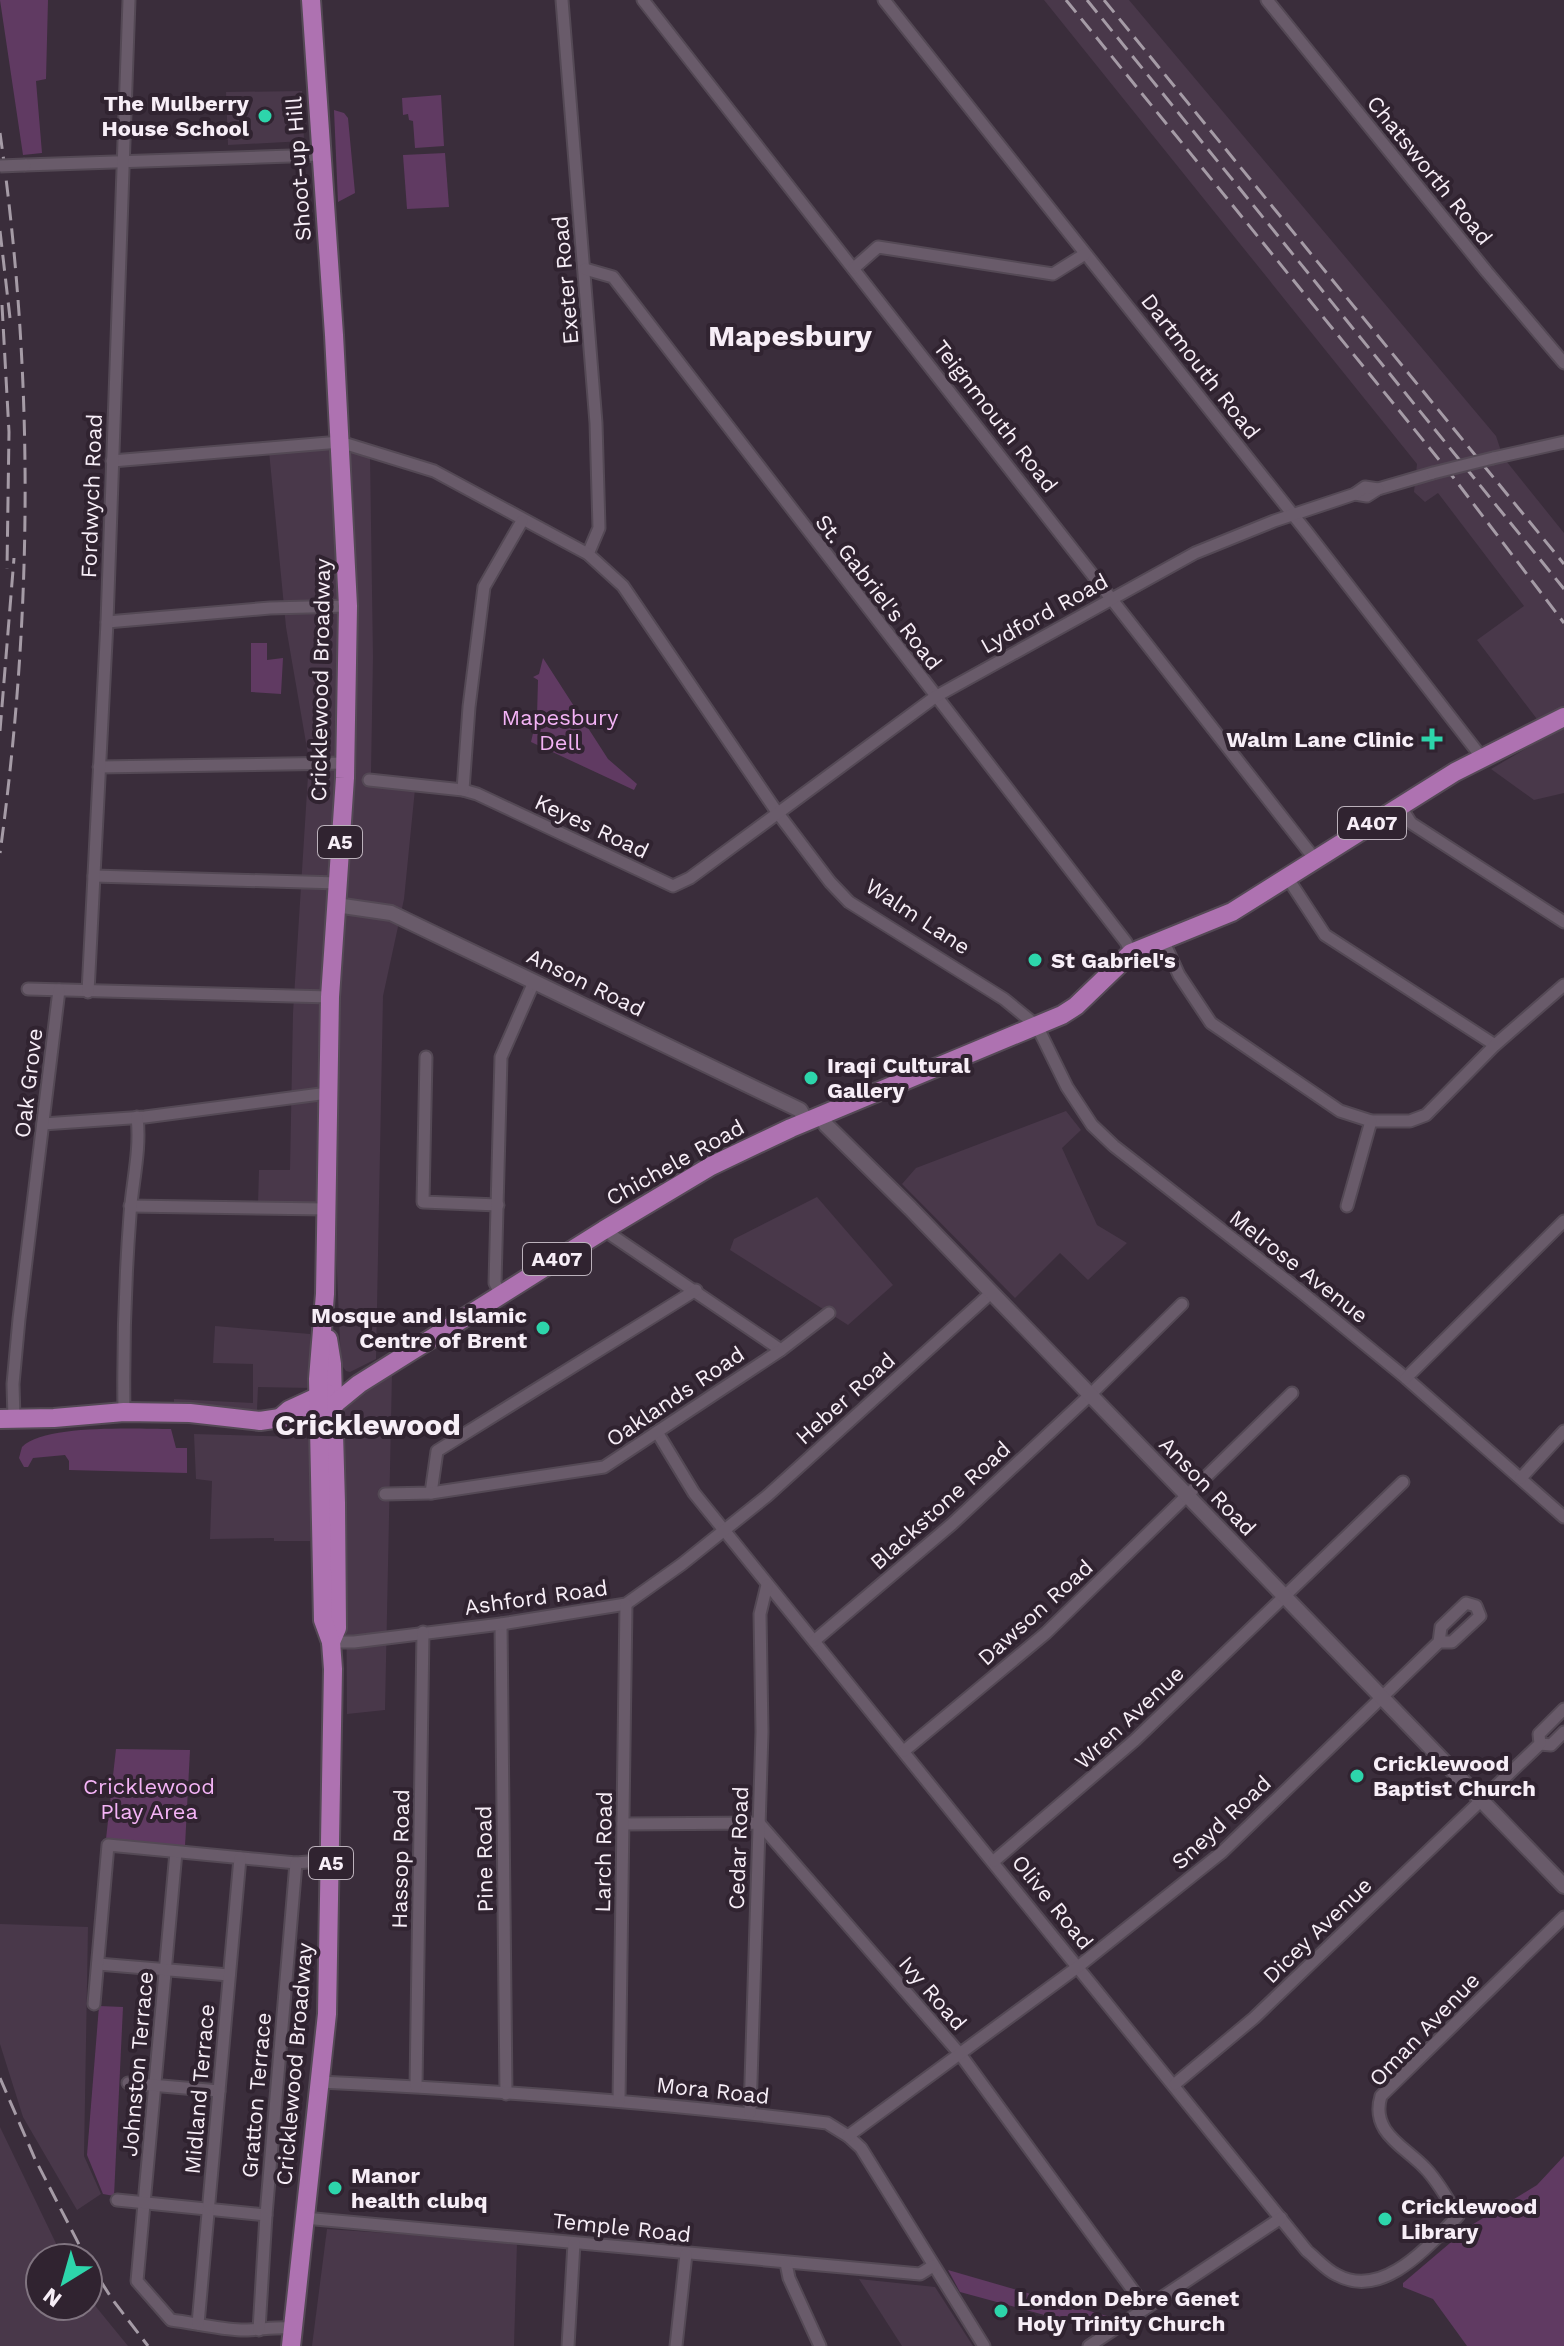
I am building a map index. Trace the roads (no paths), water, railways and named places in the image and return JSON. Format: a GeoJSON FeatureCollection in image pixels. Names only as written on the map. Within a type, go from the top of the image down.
{"type":"FeatureCollection","features":[{"type":"Feature","properties":{"kind":"main road","name":"Shoot-up Hill"},"geometry":{"type":"LineString","coordinates":[[311,0],[334,335]]}},
{"type":"Feature","properties":{"kind":"main road","name":"Cricklewood Broadway"},"geometry":{"type":"LineString","coordinates":[[292,2337],[328,1992],[333,1734],[331,1642],[337,1621],[326,1402],[319,1358],[323,1313],[330,997],[346,763],[348,606],[334,335]]}},
{"type":"Feature","properties":{"kind":"main road","name":"A407"},"geometry":{"type":"LineString","coordinates":[[1037,1026],[1076,1006],[1131,953],[1232,912],[1455,772],[1564,717]]}},
{"type":"Feature","properties":{"kind":"main road","name":"Chichele Road"},"geometry":{"type":"LineString","coordinates":[[326,1402],[350,1382],[359,1384],[711,1166],[814,1119],[1037,1026]]}},
{"type":"Feature","properties":{"kind":"main road","name":"A407"},"geometry":{"type":"LineString","coordinates":[[7,1419],[124,1412],[190,1413],[260,1421],[280,1418],[289,1410],[326,1402]]}},
{"type":"Feature","properties":{"kind":"street","name":"Fordwych Road"},"geometry":{"type":"LineString","coordinates":[[88,992],[107,622],[129,0]]}},
{"type":"Feature","properties":{"kind":"street","name":"Exeter Road"},"geometry":{"type":"LineString","coordinates":[[562,0],[596,423],[599,528],[588,554]]}},
{"type":"Feature","properties":{"kind":"street","name":"Teignmouth Road"},"geometry":{"type":"LineString","coordinates":[[643,0],[1314,858]]}},
{"type":"Feature","properties":{"kind":"street","name":"Dartmouth Road"},"geometry":{"type":"LineString","coordinates":[[884,0],[1483,759]]}},
{"type":"Feature","properties":{"kind":"street","name":"Chatsworth Road"},"geometry":{"type":"LineString","coordinates":[[1267,0],[1564,363]]}},
{"type":"Feature","properties":{"kind":"street"},"geometry":{"type":"LineString","coordinates":[[0,166],[321,155]]}},
{"type":"Feature","properties":{"kind":"street"},"geometry":{"type":"LineString","coordinates":[[854,268],[878,247],[1053,274],[1085,254]]}},
{"type":"Feature","properties":{"kind":"street","name":"St. Gabriel's Road"},"geometry":{"type":"LineString","coordinates":[[585,269],[613,277],[1126,942],[1131,953]]}},
{"type":"Feature","properties":{"kind":"street"},"geometry":{"type":"LineString","coordinates":[[112,461],[340,442]]}},
{"type":"Feature","properties":{"kind":"street","name":"Walm Lane"},"geometry":{"type":"LineString","coordinates":[[340,442],[434,471],[588,554],[623,586],[777,812],[849,902],[1004,999],[1037,1026]]}},
{"type":"Feature","properties":{"kind":"street","name":"Lydford Road"},"geometry":{"type":"LineString","coordinates":[[777,812],[935,697],[1195,553],[1355,494],[1367,496],[1378,489],[1433,473],[1564,442]]}},
{"type":"Feature","properties":{"kind":"street"},"geometry":{"type":"LineString","coordinates":[[463,790],[469,707],[484,587],[522,521]]}},
{"type":"Feature","properties":{"kind":"street"},"geometry":{"type":"LineString","coordinates":[[107,622],[270,608],[348,606]]}},
{"type":"Feature","properties":{"kind":"street"},"geometry":{"type":"LineString","coordinates":[[99,767],[346,763]]}},
{"type":"Feature","properties":{"kind":"street","name":"Keyes Road"},"geometry":{"type":"LineString","coordinates":[[369,780],[477,794],[673,886],[690,878],[777,812]]}},
{"type":"Feature","properties":{"kind":"street"},"geometry":{"type":"LineString","coordinates":[[1400,806],[1411,823],[1564,922]]}},
{"type":"Feature","properties":{"kind":"street"},"geometry":{"type":"LineString","coordinates":[[94,876],[338,883]]}},
{"type":"Feature","properties":{"kind":"street"},"geometry":{"type":"LineString","coordinates":[[1287,877],[1325,935],[1495,1045]]}},
{"type":"Feature","properties":{"kind":"street","name":"Anson Road"},"geometry":{"type":"LineString","coordinates":[[336,905],[385,910],[800,1110],[831,1129],[1564,1886]]}},
{"type":"Feature","properties":{"kind":"street"},"geometry":{"type":"LineString","coordinates":[[1163,940],[1179,975],[1211,1023],[1340,1111],[1371,1121],[1410,1121],[1426,1115],[1495,1045],[1564,985]]}},
{"type":"Feature","properties":{"kind":"street"},"geometry":{"type":"LineString","coordinates":[[501,1295],[495,1283],[501,1057],[534,982]]}},
{"type":"Feature","properties":{"kind":"street"},"geometry":{"type":"LineString","coordinates":[[28,989],[330,997]]}},
{"type":"Feature","properties":{"kind":"street","name":"Oak Grove"},"geometry":{"type":"LineString","coordinates":[[7,1419],[13,1398],[19,1319],[59,990]]}},
{"type":"Feature","properties":{"kind":"street","name":"Melrose Avenue"},"geometry":{"type":"LineString","coordinates":[[1037,1026],[1067,1087],[1092,1125],[1114,1146],[1406,1378],[1564,1517]]}},
{"type":"Feature","properties":{"kind":"street"},"geometry":{"type":"LineString","coordinates":[[426,1057],[423,1202],[498,1205]]}},
{"type":"Feature","properties":{"kind":"street"},"geometry":{"type":"LineString","coordinates":[[43,1124],[137,1117],[328,1093]]}},
{"type":"Feature","properties":{"kind":"street"},"geometry":{"type":"LineString","coordinates":[[124,1412],[124,1297],[130,1206],[139,1136],[137,1117]]}},
{"type":"Feature","properties":{"kind":"street"},"geometry":{"type":"LineString","coordinates":[[1347,1206],[1371,1121]]}},
{"type":"Feature","properties":{"kind":"street"},"geometry":{"type":"LineString","coordinates":[[130,1206],[326,1209]]}},
{"type":"Feature","properties":{"kind":"street"},"geometry":{"type":"LineString","coordinates":[[1406,1378],[1564,1221]]}},
{"type":"Feature","properties":{"kind":"street"},"geometry":{"type":"LineString","coordinates":[[604,1230],[781,1350]]}},
{"type":"Feature","properties":{"kind":"street"},"geometry":{"type":"LineString","coordinates":[[431,1493],[437,1451],[696,1290]]}},
{"type":"Feature","properties":{"kind":"street","name":"Heber Road"},"geometry":{"type":"LineString","coordinates":[[723,1530],[767,1496],[991,1293]]}},
{"type":"Feature","properties":{"kind":"street","name":"Blackstone Road"},"geometry":{"type":"LineString","coordinates":[[814,1641],[952,1524],[1182,1304]]}},
{"type":"Feature","properties":{"kind":"street","name":"Oaklands Road"},"geometry":{"type":"LineString","coordinates":[[385,1494],[431,1493],[604,1467],[781,1350],[829,1313]]}},
{"type":"Feature","properties":{"kind":"street","name":"Dawson Road"},"geometry":{"type":"LineString","coordinates":[[904,1751],[1046,1633],[1292,1393]]}},
{"type":"Feature","properties":{"kind":"street"},"geometry":{"type":"LineString","coordinates":[[1521,1478],[1564,1431]]}},
{"type":"Feature","properties":{"kind":"street","name":"Olive Road"},"geometry":{"type":"LineString","coordinates":[[657,1432],[694,1493],[723,1530],[1175,2084],[1307,2251],[1336,2275],[1368,2283],[1415,2257],[1458,2216]]}},
{"type":"Feature","properties":{"kind":"street","name":"Wren Avenue"},"geometry":{"type":"LineString","coordinates":[[994,1861],[1124,1751],[1403,1482]]}},
{"type":"Feature","properties":{"kind":"street","name":"Ashford Road"},"geometry":{"type":"LineString","coordinates":[[331,1642],[354,1642],[501,1624],[626,1604],[723,1530]]}},
{"type":"Feature","properties":{"kind":"street","name":"Cedar Road"},"geometry":{"type":"LineString","coordinates":[[750,2113],[759,1823],[760,1614],[767,1585]]}},
{"type":"Feature","properties":{"kind":"street","name":"Larch Road"},"geometry":{"type":"LineString","coordinates":[[619,2101],[626,1604]]}},
{"type":"Feature","properties":{"kind":"street","name":"Pine Road"},"geometry":{"type":"LineString","coordinates":[[501,1624],[506,2094]]}},
{"type":"Feature","properties":{"kind":"street","name":"Hassop Road"},"geometry":{"type":"LineString","coordinates":[[416,2086],[423,1632]]}},
{"type":"Feature","properties":{"kind":"street","name":"Sneyd Road"},"geometry":{"type":"LineString","coordinates":[[848,2136],[1079,1966],[1221,1853],[1439,1642]]}},
{"type":"Feature","properties":{"kind":"street"},"geometry":{"type":"LineString","coordinates":[[1564,1709],[1539,1734],[1540,1744],[1551,1745],[1564,1732]]}},
{"type":"Feature","properties":{"kind":"street","name":"Dicey Avenue"},"geometry":{"type":"LineString","coordinates":[[1175,2084],[1254,2018],[1540,1744]]}},
{"type":"Feature","properties":{"kind":"street"},"geometry":{"type":"LineString","coordinates":[[623,1824],[759,1823]]}},
{"type":"Feature","properties":{"kind":"street","name":"Ivy Road"},"geometry":{"type":"LineString","coordinates":[[759,1823],[960,2054],[1146,2308]]}},
{"type":"Feature","properties":{"kind":"street"},"geometry":{"type":"LineString","coordinates":[[94,2004],[108,1845],[296,1863],[331,1860]]}},
{"type":"Feature","properties":{"kind":"street","name":"Johnston Terrace"},"geometry":{"type":"LineString","coordinates":[[176,1852],[137,2281],[171,2320],[198,2324]]}},
{"type":"Feature","properties":{"kind":"street","name":"Midland Terrace"},"geometry":{"type":"LineString","coordinates":[[198,2324],[240,1858]]}},
{"type":"Feature","properties":{"kind":"street","name":"Gratton Terrace"},"geometry":{"type":"LineString","coordinates":[[259,2330],[296,1863]]}},
{"type":"Feature","properties":{"kind":"street","name":"Oman Avenue"},"geometry":{"type":"LineString","coordinates":[[1458,2216],[1425,2167],[1404,2151],[1380,2123],[1381,2096],[1564,1917]]}},
{"type":"Feature","properties":{"kind":"street"},"geometry":{"type":"LineString","coordinates":[[98,1964],[229,1975]]}},
{"type":"Feature","properties":{"kind":"street","name":"Mora Road"},"geometry":{"type":"LineString","coordinates":[[320,2082],[619,2101],[827,2123],[861,2148],[984,2346]]}},
{"type":"Feature","properties":{"kind":"street"},"geometry":{"type":"LineString","coordinates":[[128,2083],[219,2091]]}},
{"type":"Feature","properties":{"kind":"street"},"geometry":{"type":"LineString","coordinates":[[117,2200],[266,2215]]}},
{"type":"Feature","properties":{"kind":"street","name":"Temple Road"},"geometry":{"type":"LineString","coordinates":[[304,2218],[920,2274],[933,2266]]}},
{"type":"Feature","properties":{"kind":"street"},"geometry":{"type":"LineString","coordinates":[[1089,2346],[1281,2218]]}},
{"type":"Feature","properties":{"kind":"street"},"geometry":{"type":"LineString","coordinates":[[568,2346],[574,2243]]}},
{"type":"Feature","properties":{"kind":"street"},"geometry":{"type":"LineString","coordinates":[[676,2346],[686,2254]]}},
{"type":"Feature","properties":{"kind":"street"},"geometry":{"type":"LineString","coordinates":[[786,2263],[789,2278],[820,2346]]}},
{"type":"Feature","properties":{"kind":"street"},"geometry":{"type":"LineString","coordinates":[[198,2324],[237,2330],[259,2330],[269,2326],[292,2337]]}},
{"type":"Feature","properties":{"kind":"railway"},"geometry":{"type":"LineString","coordinates":[[1066,0],[1453,477],[1564,623]]}},
{"type":"Feature","properties":{"kind":"railway"},"geometry":{"type":"LineString","coordinates":[[1087,0],[1564,589]]}},
{"type":"Feature","properties":{"kind":"railway"},"geometry":{"type":"LineString","coordinates":[[1104,0],[1564,564]]}},
{"type":"Feature","properties":{"kind":"railway"},"geometry":{"type":"LineString","coordinates":[[0,133],[19,313],[25,493],[19,672],[0,853]]}},
{"type":"Feature","properties":{"kind":"railway"},"geometry":{"type":"LineString","coordinates":[[0,231],[10,318]]}},
{"type":"Feature","properties":{"kind":"railway"},"geometry":{"type":"LineString","coordinates":[[2,305],[9,432],[7,569]]}},
{"type":"Feature","properties":{"kind":"railway"},"geometry":{"type":"LineString","coordinates":[[0,731],[14,558]]}},
{"type":"Feature","properties":{"kind":"railway"},"geometry":{"type":"LineString","coordinates":[[0,2078],[35,2159],[78,2242]]}},
{"type":"Feature","properties":{"kind":"railway"},"geometry":{"type":"LineString","coordinates":[[104,2286],[148,2346]]}},
{"type":"Feature","properties":{"kind":"place","name":"The Mulberry House School"},"geometry":{"type":"Point","coordinates":[265,116]}},
{"type":"Feature","properties":{"kind":"place","name":"Walm Lane Clinic"},"geometry":{"type":"Point","coordinates":[1432,739]}},
{"type":"Feature","properties":{"kind":"place","name":"St Gabriel's"},"geometry":{"type":"Point","coordinates":[1035,960]}},
{"type":"Feature","properties":{"kind":"place","name":"Iraqi Cultural Gallery"},"geometry":{"type":"Point","coordinates":[811,1078]}},
{"type":"Feature","properties":{"kind":"place","name":"Mosque and Islamic Centre of Brent"},"geometry":{"type":"Point","coordinates":[543,1328]}},
{"type":"Feature","properties":{"kind":"place","name":"Cricklewood Baptist Church"},"geometry":{"type":"Point","coordinates":[1357,1776]}},
{"type":"Feature","properties":{"kind":"place","name":"Manor health clubq"},"geometry":{"type":"Point","coordinates":[335,2188]}},
{"type":"Feature","properties":{"kind":"place","name":"Cricklewood Library"},"geometry":{"type":"Point","coordinates":[1385,2219]}},
{"type":"Feature","properties":{"kind":"place","name":"London Debre Genet Holy Trinity Church"},"geometry":{"type":"Point","coordinates":[1001,2311]}},
{"type":"Feature","properties":{"kind":"district","name":"Mapesbury"},"geometry":{"type":"Point","coordinates":[790,336]}},
{"type":"Feature","properties":{"kind":"district","name":"Cricklewood"},"geometry":{"type":"Point","coordinates":[368,1425]}},
{"type":"Feature","properties":{"kind":"park label","name":"Mapesbury Dell"},"geometry":{"type":"Point","coordinates":[560,730]}},
{"type":"Feature","properties":{"kind":"park label","name":"Cricklewood Play Area"},"geometry":{"type":"Point","coordinates":[149,1798]}}]}
